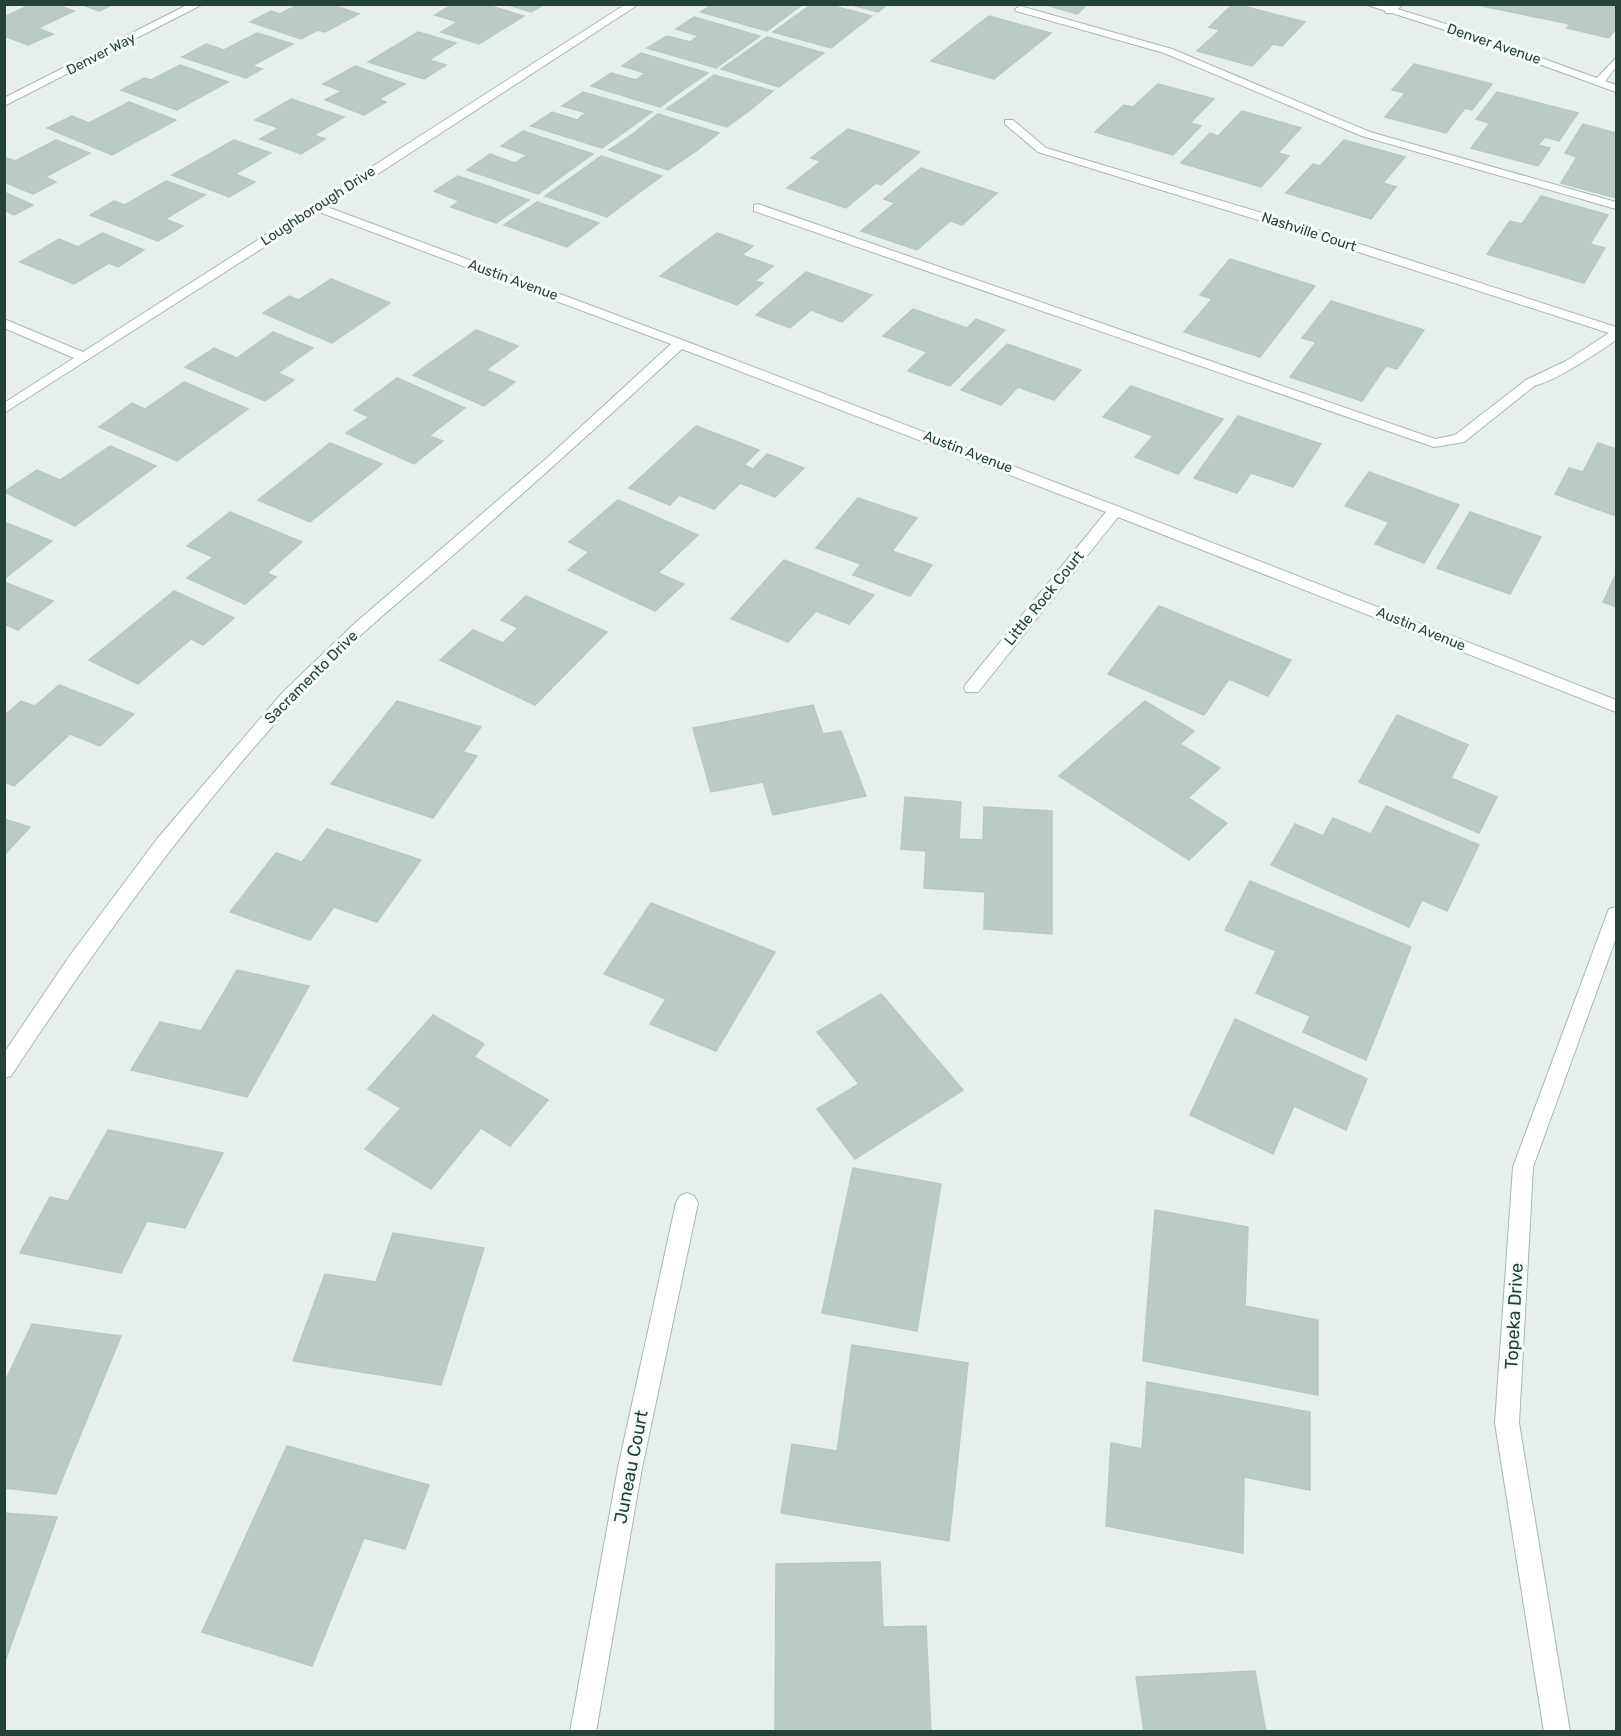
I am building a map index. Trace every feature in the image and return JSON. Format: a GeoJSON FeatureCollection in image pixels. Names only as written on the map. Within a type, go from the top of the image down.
{"type":"FeatureCollection","features":[{"type":"Feature","properties":{"kind":"street","name":"Denver Way"},"geometry":{"type":"LineString","coordinates":[[4,103],[198,4]]}},
{"type":"Feature","properties":{"kind":"street","name":"Loughborough Drive"},"geometry":{"type":"LineString","coordinates":[[4,409],[634,4]]}},
{"type":"Feature","properties":{"kind":"street","name":"Denver Avenue"},"geometry":{"type":"LineString","coordinates":[[1369,4],[1394,8],[1617,89]]}},
{"type":"Feature","properties":{"kind":"street"},"geometry":{"type":"LineString","coordinates":[[1020,9],[1168,51],[1366,134],[1617,206]]}},
{"type":"Feature","properties":{"kind":"street"},"geometry":{"type":"LineString","coordinates":[[1599,82],[1617,61]]}},
{"type":"Feature","properties":{"kind":"street","name":"Nashville Court"},"geometry":{"type":"LineString","coordinates":[[1009,122],[1042,150],[1288,225],[1617,332]]}},
{"type":"Feature","properties":{"kind":"street","name":"Austin Avenue"},"geometry":{"type":"LineString","coordinates":[[316,207],[681,342],[1116,509],[1617,706]]}},
{"type":"Feature","properties":{"kind":"street"},"geometry":{"type":"LineString","coordinates":[[758,208],[1434,443],[1460,439],[1531,383],[1571,364],[1617,332]]}},
{"type":"Feature","properties":{"kind":"street"},"geometry":{"type":"LineString","coordinates":[[4,323],[83,357]]}},
{"type":"Feature","properties":{"kind":"street","name":"Sacramento Drive"},"geometry":{"type":"LineString","coordinates":[[4,1070],[78,959],[163,844],[289,696],[360,628],[553,460],[681,342]]}},
{"type":"Feature","properties":{"kind":"street","name":"Little Rock Court"},"geometry":{"type":"LineString","coordinates":[[972,688],[1116,509]]}},
{"type":"Feature","properties":{"kind":"street","name":"Topeka Drive"},"geometry":{"type":"LineString","coordinates":[[1557,1731],[1507,1424],[1523,1167],[1617,914]]}},
{"type":"Feature","properties":{"kind":"street","name":"Juneau Court"},"geometry":{"type":"LineString","coordinates":[[583,1731],[630,1468],[687,1203]]}},
{"type":"Feature","properties":{"kind":"building"},"geometry":{"type":"Polygon","coordinates":[[[32,4],[55,4],[74,11],[38,28],[53,34],[28,45],[4,36],[4,17],[32,4]]]}},
{"type":"Feature","properties":{"kind":"building"},"geometry":{"type":"Polygon","coordinates":[[[80,4],[114,4],[99,11],[80,4]]]}},
{"type":"Feature","properties":{"kind":"building"},"geometry":{"type":"Polygon","coordinates":[[[299,4],[330,4],[359,14],[325,32],[318,30],[301,39],[250,22],[271,11],[280,14],[299,4]]]}},
{"type":"Feature","properties":{"kind":"building"},"geometry":{"type":"Polygon","coordinates":[[[453,4],[484,4],[524,16],[479,44],[441,32],[458,22],[435,15],[453,4]]]}},
{"type":"Feature","properties":{"kind":"building"},"geometry":{"type":"Polygon","coordinates":[[[506,4],[545,4],[531,12],[506,4]]]}},
{"type":"Feature","properties":{"kind":"building"},"geometry":{"type":"Polygon","coordinates":[[[712,4],[742,7],[748,4],[787,16],[767,31],[701,12],[712,4]]]}},
{"type":"Feature","properties":{"kind":"building"},"geometry":{"type":"Polygon","coordinates":[[[748,4],[803,4],[787,16],[748,4]]]}},
{"type":"Feature","properties":{"kind":"building"},"geometry":{"type":"Polygon","coordinates":[[[812,4],[826,4],[872,16],[851,32],[794,17],[812,4]]]}},
{"type":"Feature","properties":{"kind":"building"},"geometry":{"type":"Polygon","coordinates":[[[848,4],[888,4],[878,12],[848,4]]]}},
{"type":"Feature","properties":{"kind":"building"},"geometry":{"type":"Polygon","coordinates":[[[1042,4],[1088,4],[1077,14],[1042,4]]]}},
{"type":"Feature","properties":{"kind":"building"},"geometry":{"type":"Polygon","coordinates":[[[1233,4],[1305,22],[1282,46],[1273,44],[1252,66],[1197,51],[1220,30],[1209,27],[1233,4]]]}},
{"type":"Feature","properties":{"kind":"building"},"geometry":{"type":"Polygon","coordinates":[[[1472,4],[1616,4],[1616,28],[1609,38],[1567,28],[1570,24],[1472,4]]]}},
{"type":"Feature","properties":{"kind":"building"},"geometry":{"type":"Polygon","coordinates":[[[989,16],[1051,33],[994,79],[931,61],[989,16]]]}},
{"type":"Feature","properties":{"kind":"building"},"geometry":{"type":"Polygon","coordinates":[[[694,17],[760,36],[738,52],[694,39],[699,36],[676,29],[694,17]]]}},
{"type":"Feature","properties":{"kind":"building"},"geometry":{"type":"Polygon","coordinates":[[[794,17],[851,32],[831,48],[773,32],[794,17]]]}},
{"type":"Feature","properties":{"kind":"building"},"geometry":{"type":"Polygon","coordinates":[[[418,32],[456,43],[429,60],[446,65],[424,79],[368,62],[418,32]]]}},
{"type":"Feature","properties":{"kind":"building"},"geometry":{"type":"Polygon","coordinates":[[[257,33],[293,44],[252,66],[262,69],[246,78],[182,57],[206,44],[224,50],[257,33]]]}},
{"type":"Feature","properties":{"kind":"building"},"geometry":{"type":"Polygon","coordinates":[[[667,36],[690,42],[694,39],[738,52],[716,68],[647,48],[667,36]]]}},
{"type":"Feature","properties":{"kind":"building"},"geometry":{"type":"Polygon","coordinates":[[[767,37],[824,53],[802,69],[744,53],[767,37]]]}},
{"type":"Feature","properties":{"kind":"building"},"geometry":{"type":"Polygon","coordinates":[[[641,53],[708,73],[683,90],[640,77],[645,73],[622,66],[641,53]]]}},
{"type":"Feature","properties":{"kind":"building"},"geometry":{"type":"Polygon","coordinates":[[[744,53],[802,69],[779,87],[721,69],[744,53]]]}},
{"type":"Feature","properties":{"kind":"building"},"geometry":{"type":"Polygon","coordinates":[[[1414,64],[1492,84],[1472,110],[1465,108],[1446,133],[1385,117],[1405,93],[1392,90],[1414,64]]]}},
{"type":"Feature","properties":{"kind":"building"},"geometry":{"type":"Polygon","coordinates":[[[180,65],[228,82],[177,110],[121,90],[144,78],[151,80],[180,65]]]}},
{"type":"Feature","properties":{"kind":"building"},"geometry":{"type":"Polygon","coordinates":[[[355,66],[405,84],[379,99],[386,102],[364,115],[325,100],[342,91],[323,84],[355,66]]]}},
{"type":"Feature","properties":{"kind":"building"},"geometry":{"type":"Polygon","coordinates":[[[611,73],[636,80],[640,77],[683,90],[660,107],[591,86],[611,73]]]}},
{"type":"Feature","properties":{"kind":"building"},"geometry":{"type":"Polygon","coordinates":[[[714,75],[773,91],[750,110],[691,92],[714,75]]]}},
{"type":"Feature","properties":{"kind":"building"},"geometry":{"type":"Polygon","coordinates":[[[1158,84],[1214,99],[1190,123],[1201,126],[1173,155],[1095,132],[1124,105],[1133,107],[1158,84]]]}},
{"type":"Feature","properties":{"kind":"building"},"geometry":{"type":"Polygon","coordinates":[[[583,92],[652,112],[627,130],[582,116],[587,113],[562,106],[583,92]]]}},
{"type":"Feature","properties":{"kind":"building"},"geometry":{"type":"Polygon","coordinates":[[[691,92],[750,110],[727,127],[666,109],[691,92]]]}},
{"type":"Feature","properties":{"kind":"building"},"geometry":{"type":"Polygon","coordinates":[[[1497,92],[1578,113],[1559,141],[1545,137],[1538,145],[1550,148],[1538,166],[1471,148],[1490,123],[1476,119],[1497,92]]]}},
{"type":"Feature","properties":{"kind":"building"},"geometry":{"type":"Polygon","coordinates":[[[291,99],[344,117],[314,135],[325,139],[301,154],[260,139],[279,128],[255,120],[291,99]]]}},
{"type":"Feature","properties":{"kind":"building"},"geometry":{"type":"Polygon","coordinates":[[[129,102],[176,120],[112,155],[47,128],[72,116],[89,123],[129,102]]]}},
{"type":"Feature","properties":{"kind":"building"},"geometry":{"type":"Polygon","coordinates":[[[1242,111],[1301,128],[1278,153],[1289,156],[1261,187],[1181,163],[1210,133],[1218,136],[1242,111]]]}},
{"type":"Feature","properties":{"kind":"building"},"geometry":{"type":"Polygon","coordinates":[[[552,112],[577,120],[582,116],[627,130],[602,148],[531,126],[552,112]]]}},
{"type":"Feature","properties":{"kind":"building"},"geometry":{"type":"Polygon","coordinates":[[[658,114],[719,133],[696,151],[634,133],[658,114]]]}},
{"type":"Feature","properties":{"kind":"building"},"geometry":{"type":"Polygon","coordinates":[[[1583,124],[1616,133],[1616,198],[1561,183],[1577,157],[1565,153],[1583,124]]]}},
{"type":"Feature","properties":{"kind":"building"},"geometry":{"type":"Polygon","coordinates":[[[848,129],[920,152],[881,185],[876,183],[846,208],[787,188],[821,161],[811,158],[848,129]]]}},
{"type":"Feature","properties":{"kind":"building"},"geometry":{"type":"Polygon","coordinates":[[[523,131],[593,154],[565,174],[521,159],[527,155],[501,146],[523,131]]]}},
{"type":"Feature","properties":{"kind":"building"},"geometry":{"type":"Polygon","coordinates":[[[634,133],[696,151],[668,170],[609,150],[634,133]]]}},
{"type":"Feature","properties":{"kind":"building"},"geometry":{"type":"Polygon","coordinates":[[[56,140],[90,153],[45,177],[56,182],[33,194],[4,182],[4,157],[15,161],[56,140]]]}},
{"type":"Feature","properties":{"kind":"building"},"geometry":{"type":"Polygon","coordinates":[[[234,140],[271,153],[235,174],[255,182],[229,197],[172,175],[234,140]]]}},
{"type":"Feature","properties":{"kind":"building"},"geometry":{"type":"Polygon","coordinates":[[[1344,140],[1405,157],[1383,183],[1396,187],[1371,219],[1286,193],[1313,164],[1320,166],[1344,140]]]}},
{"type":"Feature","properties":{"kind":"building"},"geometry":{"type":"Polygon","coordinates":[[[490,154],[515,163],[521,159],[565,174],[538,194],[467,170],[490,154]]]}},
{"type":"Feature","properties":{"kind":"building"},"geometry":{"type":"Polygon","coordinates":[[[601,156],[662,176],[633,197],[572,177],[601,156]]]}},
{"type":"Feature","properties":{"kind":"building"},"geometry":{"type":"Polygon","coordinates":[[[921,168],[997,193],[962,225],[950,221],[917,250],[861,231],[895,203],[884,199],[921,168]]]}},
{"type":"Feature","properties":{"kind":"building"},"geometry":{"type":"Polygon","coordinates":[[[458,176],[529,200],[496,223],[451,207],[459,201],[434,191],[458,176]]]}},
{"type":"Feature","properties":{"kind":"building"},"geometry":{"type":"Polygon","coordinates":[[[572,177],[633,197],[607,217],[545,196],[572,177]]]}},
{"type":"Feature","properties":{"kind":"building"},"geometry":{"type":"Polygon","coordinates":[[[166,181],[205,195],[165,219],[183,226],[158,241],[90,215],[114,201],[125,205],[166,181]]]}},
{"type":"Feature","properties":{"kind":"building"},"geometry":{"type":"Polygon","coordinates":[[[4,192],[33,205],[14,215],[4,210],[4,192]]]}},
{"type":"Feature","properties":{"kind":"building"},"geometry":{"type":"Polygon","coordinates":[[[1541,196],[1608,215],[1590,244],[1605,248],[1584,283],[1487,254],[1510,221],[1522,224],[1541,196]]]}},
{"type":"Feature","properties":{"kind":"building"},"geometry":{"type":"Polygon","coordinates":[[[537,202],[599,223],[567,247],[504,225],[537,202]]]}},
{"type":"Feature","properties":{"kind":"building"},"geometry":{"type":"Polygon","coordinates":[[[102,233],[144,250],[118,267],[109,263],[74,284],[20,262],[59,239],[78,247],[102,233]]]}},
{"type":"Feature","properties":{"kind":"building"},"geometry":{"type":"Polygon","coordinates":[[[717,233],[753,246],[742,255],[773,266],[755,281],[763,283],[737,305],[660,276],[717,233]]]}},
{"type":"Feature","properties":{"kind":"building"},"geometry":{"type":"Polygon","coordinates":[[[1230,259],[1315,286],[1260,357],[1184,332],[1212,299],[1200,295],[1230,259]]]}},
{"type":"Feature","properties":{"kind":"building"},"geometry":{"type":"Polygon","coordinates":[[[806,272],[872,295],[842,322],[811,310],[790,328],[756,315],[806,272]]]}},
{"type":"Feature","properties":{"kind":"building"},"geometry":{"type":"Polygon","coordinates":[[[331,279],[390,303],[332,343],[263,313],[289,296],[299,300],[331,279]]]}},
{"type":"Feature","properties":{"kind":"building"},"geometry":{"type":"Polygon","coordinates":[[[1331,301],[1424,330],[1397,369],[1386,366],[1362,401],[1290,377],[1316,342],[1302,338],[1331,301]]]}},
{"type":"Feature","properties":{"kind":"building"},"geometry":{"type":"Polygon","coordinates":[[[913,309],[967,328],[976,319],[1005,330],[950,386],[908,371],[927,352],[883,336],[913,309]]]}},
{"type":"Feature","properties":{"kind":"building"},"geometry":{"type":"Polygon","coordinates":[[[476,330],[518,346],[486,370],[515,382],[484,406],[413,375],[476,330]]]}},
{"type":"Feature","properties":{"kind":"building"},"geometry":{"type":"Polygon","coordinates":[[[273,332],[313,348],[278,373],[294,380],[265,401],[185,367],[214,348],[237,358],[273,332]]]}},
{"type":"Feature","properties":{"kind":"building"},"geometry":{"type":"Polygon","coordinates":[[[1007,344],[1081,370],[1054,400],[1018,387],[1001,405],[961,390],[1007,344]]]}},
{"type":"Feature","properties":{"kind":"building"},"geometry":{"type":"Polygon","coordinates":[[[397,378],[465,408],[429,436],[443,441],[414,464],[346,433],[369,417],[354,410],[397,378]]]}},
{"type":"Feature","properties":{"kind":"building"},"geometry":{"type":"Polygon","coordinates":[[[184,382],[248,409],[177,461],[99,427],[132,403],[145,409],[184,382]]]}},
{"type":"Feature","properties":{"kind":"building"},"geometry":{"type":"Polygon","coordinates":[[[1131,386],[1223,419],[1178,474],[1135,457],[1153,436],[1103,417],[1131,386]]]}},
{"type":"Feature","properties":{"kind":"building"},"geometry":{"type":"Polygon","coordinates":[[[1238,416],[1321,444],[1293,487],[1251,473],[1237,493],[1194,478],[1238,416]]]}},
{"type":"Feature","properties":{"kind":"building"},"geometry":{"type":"Polygon","coordinates":[[[696,426],[759,450],[744,465],[753,469],[767,454],[804,468],[775,497],[740,483],[714,509],[679,495],[670,505],[629,488],[696,426]]]}},
{"type":"Feature","properties":{"kind":"building"},"geometry":{"type":"Polygon","coordinates":[[[330,443],[382,464],[310,522],[258,500],[330,443]]]}},
{"type":"Feature","properties":{"kind":"building"},"geometry":{"type":"Polygon","coordinates":[[[1598,443],[1616,449],[1616,516],[1555,494],[1569,468],[1583,472],[1598,443]]]}},
{"type":"Feature","properties":{"kind":"building"},"geometry":{"type":"Polygon","coordinates":[[[110,446],[156,466],[75,526],[4,492],[37,470],[60,480],[110,446]]]}},
{"type":"Feature","properties":{"kind":"building"},"geometry":{"type":"Polygon","coordinates":[[[1369,472],[1459,505],[1424,563],[1375,544],[1389,522],[1345,506],[1369,472]]]}},
{"type":"Feature","properties":{"kind":"building"},"geometry":{"type":"Polygon","coordinates":[[[858,498],[917,518],[892,551],[932,565],[910,596],[853,575],[861,564],[816,548],[858,498]]]}},
{"type":"Feature","properties":{"kind":"building"},"geometry":{"type":"Polygon","coordinates":[[[618,500],[698,535],[658,573],[684,584],[655,611],[568,570],[589,552],[569,542],[618,500]]]}},
{"type":"Feature","properties":{"kind":"building"},"geometry":{"type":"Polygon","coordinates":[[[230,512],[302,542],[267,573],[276,577],[245,604],[187,578],[213,557],[187,546],[230,512]]]}},
{"type":"Feature","properties":{"kind":"building"},"geometry":{"type":"Polygon","coordinates":[[[1470,512],[1541,537],[1510,594],[1437,568],[1470,512]]]}},
{"type":"Feature","properties":{"kind":"building"},"geometry":{"type":"Polygon","coordinates":[[[4,522],[52,541],[4,579],[4,522]]]}},
{"type":"Feature","properties":{"kind":"building"},"geometry":{"type":"Polygon","coordinates":[[[784,560],[874,595],[849,624],[816,611],[788,642],[731,619],[784,560]]]}},
{"type":"Feature","properties":{"kind":"building"},"geometry":{"type":"Polygon","coordinates":[[[1616,574],[1616,607],[1603,602],[1616,574]]]}},
{"type":"Feature","properties":{"kind":"building"},"geometry":{"type":"Polygon","coordinates":[[[4,582],[53,601],[18,630],[4,624],[4,582]]]}},
{"type":"Feature","properties":{"kind":"building"},"geometry":{"type":"Polygon","coordinates":[[[174,591],[234,618],[203,645],[191,639],[138,684],[89,660],[174,591]]]}},
{"type":"Feature","properties":{"kind":"building"},"geometry":{"type":"Polygon","coordinates":[[[526,596],[607,632],[535,705],[440,660],[473,630],[503,643],[518,628],[501,620],[526,596]]]}},
{"type":"Feature","properties":{"kind":"building"},"geometry":{"type":"Polygon","coordinates":[[[1159,606],[1291,660],[1268,696],[1229,679],[1204,715],[1108,674],[1159,606]]]}},
{"type":"Feature","properties":{"kind":"building"},"geometry":{"type":"Polygon","coordinates":[[[59,685],[134,714],[100,746],[70,734],[14,786],[4,782],[4,716],[21,701],[35,706],[59,685]]]}},
{"type":"Feature","properties":{"kind":"building"},"geometry":{"type":"Polygon","coordinates":[[[397,701],[481,727],[463,752],[477,756],[433,818],[331,784],[397,701]]]}},
{"type":"Feature","properties":{"kind":"building"},"geometry":{"type":"Polygon","coordinates":[[[1145,701],[1194,731],[1180,744],[1220,768],[1188,798],[1227,823],[1189,860],[1059,776],[1145,701]]]}},
{"type":"Feature","properties":{"kind":"building"},"geometry":{"type":"Polygon","coordinates":[[[813,705],[823,734],[841,731],[866,796],[773,815],[763,782],[711,792],[693,728],[813,705]]]}},
{"type":"Feature","properties":{"kind":"building"},"geometry":{"type":"Polygon","coordinates":[[[1397,715],[1468,745],[1451,778],[1497,797],[1479,833],[1359,782],[1397,715]]]}},
{"type":"Feature","properties":{"kind":"building"},"geometry":{"type":"Polygon","coordinates":[[[905,797],[961,802],[959,839],[983,840],[984,807],[1052,811],[1052,934],[984,929],[985,892],[924,888],[926,851],[901,849],[905,797]]]}},
{"type":"Feature","properties":{"kind":"building"},"geometry":{"type":"Polygon","coordinates":[[[1386,806],[1479,845],[1447,911],[1422,900],[1409,927],[1271,865],[1295,824],[1323,836],[1333,818],[1371,834],[1386,806]]]}},
{"type":"Feature","properties":{"kind":"building"},"geometry":{"type":"Polygon","coordinates":[[[4,819],[30,827],[4,855],[4,819]]]}},
{"type":"Feature","properties":{"kind":"building"},"geometry":{"type":"Polygon","coordinates":[[[327,829],[421,860],[377,922],[334,907],[310,940],[230,912],[276,853],[302,862],[327,829]]]}},
{"type":"Feature","properties":{"kind":"building"},"geometry":{"type":"Polygon","coordinates":[[[1250,881],[1411,947],[1366,1060],[1303,1032],[1310,1016],[1256,993],[1276,951],[1225,930],[1250,881]]]}},
{"type":"Feature","properties":{"kind":"building"},"geometry":{"type":"Polygon","coordinates":[[[651,903],[775,952],[716,1051],[650,1024],[666,999],[604,974],[651,903]]]}},
{"type":"Feature","properties":{"kind":"building"},"geometry":{"type":"Polygon","coordinates":[[[237,970],[309,986],[247,1097],[131,1070],[160,1022],[201,1031],[237,970]]]}},
{"type":"Feature","properties":{"kind":"building"},"geometry":{"type":"Polygon","coordinates":[[[881,994],[963,1090],[855,1159],[817,1109],[859,1084],[817,1032],[881,994]]]}},
{"type":"Feature","properties":{"kind":"building"},"geometry":{"type":"Polygon","coordinates":[[[433,1015],[484,1044],[474,1057],[548,1100],[510,1146],[481,1128],[431,1189],[365,1149],[401,1108],[368,1089],[433,1015]]]}},
{"type":"Feature","properties":{"kind":"building"},"geometry":{"type":"Polygon","coordinates":[[[1235,1019],[1367,1079],[1346,1130],[1294,1106],[1273,1154],[1190,1115],[1235,1019]]]}},
{"type":"Feature","properties":{"kind":"building"},"geometry":{"type":"Polygon","coordinates":[[[108,1130],[223,1153],[185,1228],[147,1221],[121,1273],[20,1253],[50,1197],[68,1201],[108,1130]]]}},
{"type":"Feature","properties":{"kind":"building"},"geometry":{"type":"Polygon","coordinates":[[[853,1168],[941,1184],[917,1331],[822,1313],[853,1168]]]}},
{"type":"Feature","properties":{"kind":"building"},"geometry":{"type":"Polygon","coordinates":[[[1155,1210],[1248,1227],[1245,1306],[1318,1320],[1318,1395],[1143,1361],[1155,1210]]]}},
{"type":"Feature","properties":{"kind":"building"},"geometry":{"type":"Polygon","coordinates":[[[393,1233],[484,1248],[441,1385],[293,1361],[325,1274],[376,1282],[393,1233]]]}},
{"type":"Feature","properties":{"kind":"building"},"geometry":{"type":"Polygon","coordinates":[[[32,1324],[121,1336],[56,1494],[4,1488],[4,1384],[32,1324]]]}},
{"type":"Feature","properties":{"kind":"building"},"geometry":{"type":"Polygon","coordinates":[[[852,1345],[968,1363],[949,1541],[781,1513],[792,1444],[837,1451],[852,1345]]]}},
{"type":"Feature","properties":{"kind":"building"},"geometry":{"type":"Polygon","coordinates":[[[1147,1382],[1310,1412],[1310,1490],[1244,1477],[1243,1553],[1106,1526],[1111,1443],[1142,1449],[1147,1382]]]}},
{"type":"Feature","properties":{"kind":"building"},"geometry":{"type":"Polygon","coordinates":[[[287,1446],[429,1485],[405,1549],[364,1538],[312,1666],[202,1632],[287,1446]]]}},
{"type":"Feature","properties":{"kind":"building"},"geometry":{"type":"Polygon","coordinates":[[[4,1513],[57,1517],[4,1664],[4,1513]]]}},
{"type":"Feature","properties":{"kind":"building"},"geometry":{"type":"Polygon","coordinates":[[[880,1562],[883,1627],[926,1626],[931,1732],[775,1732],[776,1564],[880,1562]]]}},
{"type":"Feature","properties":{"kind":"building"},"geometry":{"type":"Polygon","coordinates":[[[1255,1671],[1266,1732],[1144,1732],[1136,1677],[1255,1671]]]}}]}
